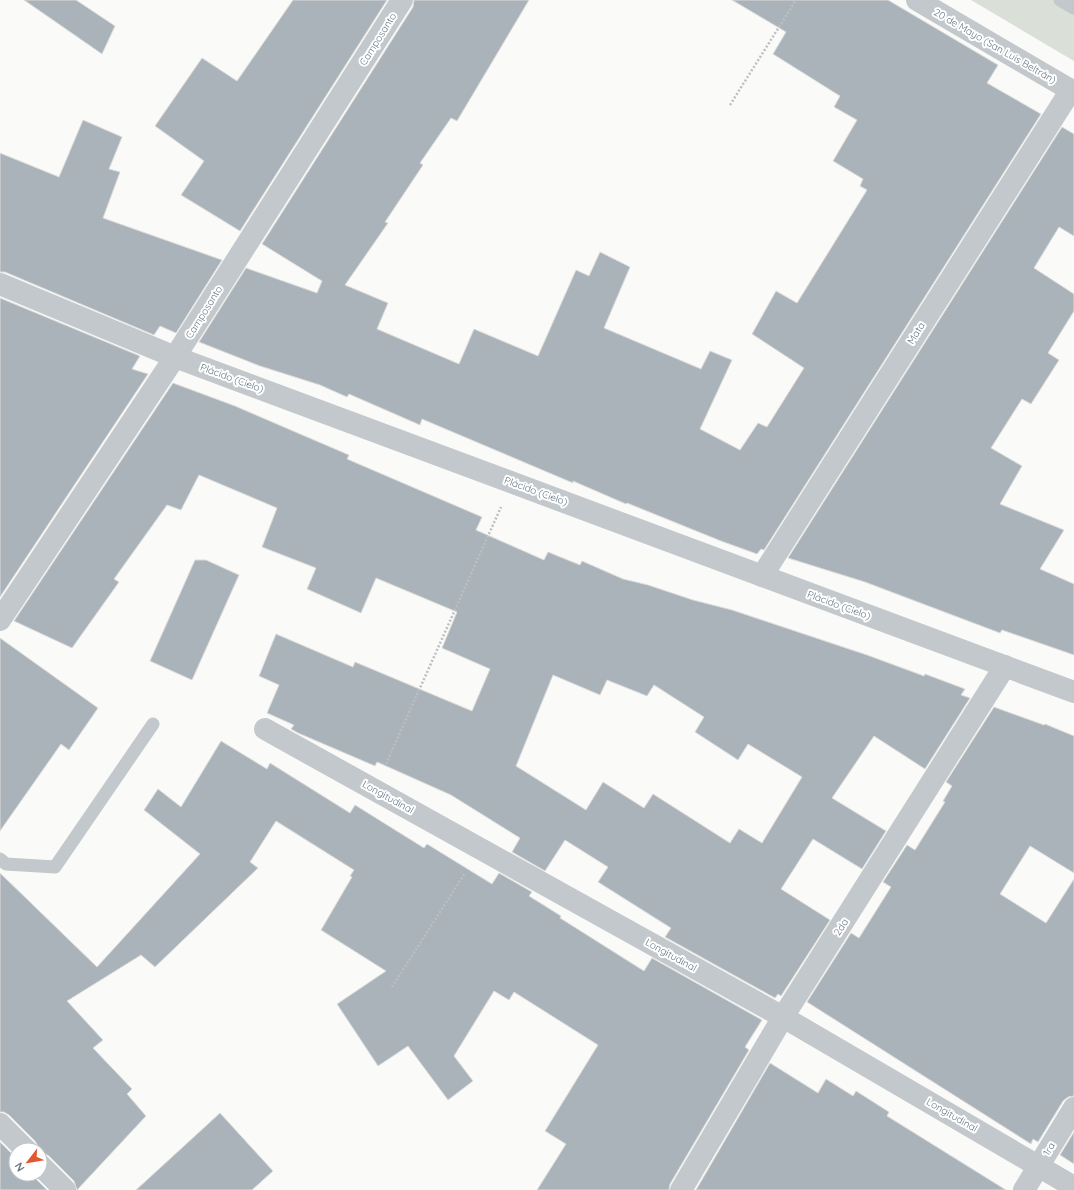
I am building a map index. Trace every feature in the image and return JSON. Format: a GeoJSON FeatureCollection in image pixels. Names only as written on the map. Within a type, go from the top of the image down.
{"type":"FeatureCollection","features":[{"type":"Feature","properties":{"kind":"street","name":"Camposanto"},"geometry":{"type":"LineString","coordinates":[[0,620],[175,357],[402,0]]}},
{"type":"Feature","properties":{"kind":"street","name":"20 de Mayo (San Luis Beltrán)"},"geometry":{"type":"LineString","coordinates":[[917,0],[1072,91]]}},
{"type":"Feature","properties":{"kind":"street","name":"Mata"},"geometry":{"type":"LineString","coordinates":[[762,576],[1072,91]]}},
{"type":"Feature","properties":{"kind":"street","name":"Plácido (Cielo)"},"geometry":{"type":"LineString","coordinates":[[0,284],[175,357],[1074,692]]}},
{"type":"Feature","properties":{"kind":"street","name":"2da"},"geometry":{"type":"LineString","coordinates":[[681,1190],[783,1017],[1005,666]]}},
{"type":"Feature","properties":{"kind":"street","name":"Longitudinal"},"geometry":{"type":"LineString","coordinates":[[265,728],[783,1017],[1074,1187]]}},
{"type":"Feature","properties":{"kind":"street","name":"1ra"},"geometry":{"type":"LineString","coordinates":[[1024,1190],[1074,1108]]}},
{"type":"Feature","properties":{"kind":"street"},"geometry":{"type":"LineString","coordinates":[[0,1124],[18,1142]]}},
{"type":"Feature","properties":{"kind":"street"},"geometry":{"type":"LineString","coordinates":[[48,1173],[65,1190]]}},
{"type":"Feature","properties":{"kind":"lane"},"geometry":{"type":"LineString","coordinates":[[1060,0],[1074,8]]}},
{"type":"Feature","properties":{"kind":"lane"},"geometry":{"type":"LineString","coordinates":[[0,860],[6,864],[55,867],[153,724]]}},
{"type":"Feature","properties":{"kind":"path"},"geometry":{"type":"LineString","coordinates":[[730,105],[796,0]]}},
{"type":"Feature","properties":{"kind":"path"},"geometry":{"type":"LineString","coordinates":[[374,790],[512,483]]}},
{"type":"Feature","properties":{"kind":"path"},"geometry":{"type":"LineString","coordinates":[[392,987],[481,849]]}},
{"type":"Feature","properties":{"kind":"shaded area"},"geometry":{"type":"Polygon","coordinates":[[[971,0],[1074,0],[1074,61],[971,0]]]}},
{"type":"Feature","properties":{"kind":"building"},"geometry":{"type":"Polygon","coordinates":[[[24,0],[76,0],[115,26],[102,54],[24,0]]]}},
{"type":"Feature","properties":{"kind":"building"},"geometry":{"type":"Polygon","coordinates":[[[293,0],[387,0],[240,231],[181,195],[204,161],[155,126],[202,58],[237,81],[293,0]]]}},
{"type":"Feature","properties":{"kind":"building"},"geometry":{"type":"Polygon","coordinates":[[[414,0],[529,0],[457,121],[451,118],[420,163],[423,165],[385,222],[388,223],[345,285],[388,303],[377,329],[459,364],[474,329],[538,356],[576,270],[589,276],[600,252],[630,267],[604,328],[701,369],[710,351],[732,360],[700,429],[740,450],[758,423],[767,427],[804,368],[752,334],[776,291],[797,303],[867,190],[860,186],[863,179],[833,161],[857,120],[834,107],[840,96],[773,54],[786,32],[732,0],[888,0],[998,65],[987,83],[1041,114],[764,550],[761,549],[757,554],[721,541],[627,503],[626,504],[573,481],[573,483],[422,419],[420,425],[349,394],[347,397],[320,385],[260,366],[199,342],[246,268],[317,293],[322,281],[262,244],[413,7],[414,0]]]}},
{"type":"Feature","properties":{"kind":"building"},"geometry":{"type":"Polygon","coordinates":[[[83,120],[122,137],[109,169],[120,172],[103,218],[222,260],[176,333],[160,326],[154,335],[5,272],[0,272],[0,153],[59,177],[83,120]]]}},
{"type":"Feature","properties":{"kind":"building"},"geometry":{"type":"Polygon","coordinates":[[[1062,127],[1074,134],[1074,236],[1059,227],[1034,268],[1074,294],[1074,311],[1048,353],[1059,360],[1031,404],[1022,399],[991,448],[1022,466],[1000,504],[1064,530],[1040,569],[1074,584],[1074,655],[1002,630],[1000,633],[865,582],[788,558],[1062,127]]]}},
{"type":"Feature","properties":{"kind":"building"},"geometry":{"type":"Polygon","coordinates":[[[0,298],[140,356],[132,369],[148,374],[0,597],[0,298]]]}},
{"type":"Feature","properties":{"kind":"building"},"geometry":{"type":"Polygon","coordinates":[[[173,383],[235,406],[349,455],[347,459],[482,517],[476,530],[544,560],[548,552],[580,565],[582,561],[623,579],[732,610],[867,655],[924,676],[925,674],[965,689],[961,695],[970,698],[925,769],[874,736],[832,798],[886,831],[862,869],[813,839],[781,889],[830,920],[781,996],[778,994],[775,998],[665,937],[671,928],[598,882],[608,867],[565,840],[545,871],[512,852],[520,838],[451,795],[377,762],[375,766],[298,733],[291,729],[294,725],[267,713],[279,685],[259,676],[276,634],[353,667],[355,662],[472,711],[490,669],[442,648],[457,612],[376,578],[361,613],[307,589],[316,568],[262,547],[277,508],[199,475],[181,510],[167,505],[114,579],[119,582],[72,648],[14,621],[173,383]],[[553,675],[516,766],[586,810],[603,782],[644,808],[653,794],[730,843],[739,829],[762,843],[802,777],[748,744],[738,760],[695,732],[704,717],[654,685],[647,696],[607,680],[600,695],[553,675]]]}},
{"type":"Feature","properties":{"kind":"building"},"geometry":{"type":"Polygon","coordinates":[[[195,560],[206,560],[239,575],[192,680],[150,661],[195,560]]]}},
{"type":"Feature","properties":{"kind":"building"},"geometry":{"type":"Polygon","coordinates":[[[0,638],[98,708],[69,750],[61,744],[0,831],[0,638]]]}},
{"type":"Feature","properties":{"kind":"building"},"geometry":{"type":"Polygon","coordinates":[[[994,707],[1044,725],[1045,724],[1074,736],[1074,873],[1030,846],[1000,894],[1046,923],[1074,879],[1074,1096],[1068,1097],[1063,1101],[1038,1142],[1033,1139],[1031,1144],[807,1002],[851,933],[859,938],[891,887],[883,882],[907,845],[915,850],[945,802],[943,801],[952,786],[946,782],[994,707]]]}},
{"type":"Feature","properties":{"kind":"building"},"geometry":{"type":"Polygon","coordinates":[[[221,741],[267,769],[270,763],[350,813],[355,805],[424,848],[427,844],[492,884],[499,873],[532,892],[529,896],[561,916],[560,918],[644,971],[652,958],[762,1020],[745,1047],[749,1050],[670,1184],[669,1190],[537,1190],[566,1144],[545,1131],[598,1045],[514,992],[509,1000],[494,991],[454,1056],[473,1081],[448,1100],[408,1046],[378,1066],[337,1004],[386,971],[321,930],[352,877],[350,876],[354,870],[276,821],[250,862],[258,868],[155,967],[141,955],[67,1001],[103,1040],[93,1048],[132,1089],[127,1094],[146,1116],[77,1190],[74,1181],[48,1155],[48,1142],[36,1142],[9,1115],[4,1112],[0,1112],[0,873],[97,967],[200,854],[144,810],[158,789],[181,807],[221,741]]]}},
{"type":"Feature","properties":{"kind":"building"},"geometry":{"type":"Polygon","coordinates":[[[770,1063],[818,1093],[826,1079],[853,1096],[856,1091],[889,1112],[887,1116],[1006,1190],[696,1190],[770,1063]]]}},
{"type":"Feature","properties":{"kind":"building"},"geometry":{"type":"Polygon","coordinates":[[[220,1113],[273,1171],[252,1190],[136,1190],[220,1113]]]}},
{"type":"Feature","properties":{"kind":"building"},"geometry":{"type":"Polygon","coordinates":[[[1074,1132],[1074,1164],[1060,1155],[1074,1132]]]}},
{"type":"Feature","properties":{"kind":"building"},"geometry":{"type":"Polygon","coordinates":[[[0,1142],[8,1150],[8,1182],[39,1182],[47,1190],[0,1190],[0,1142]]]}}]}
